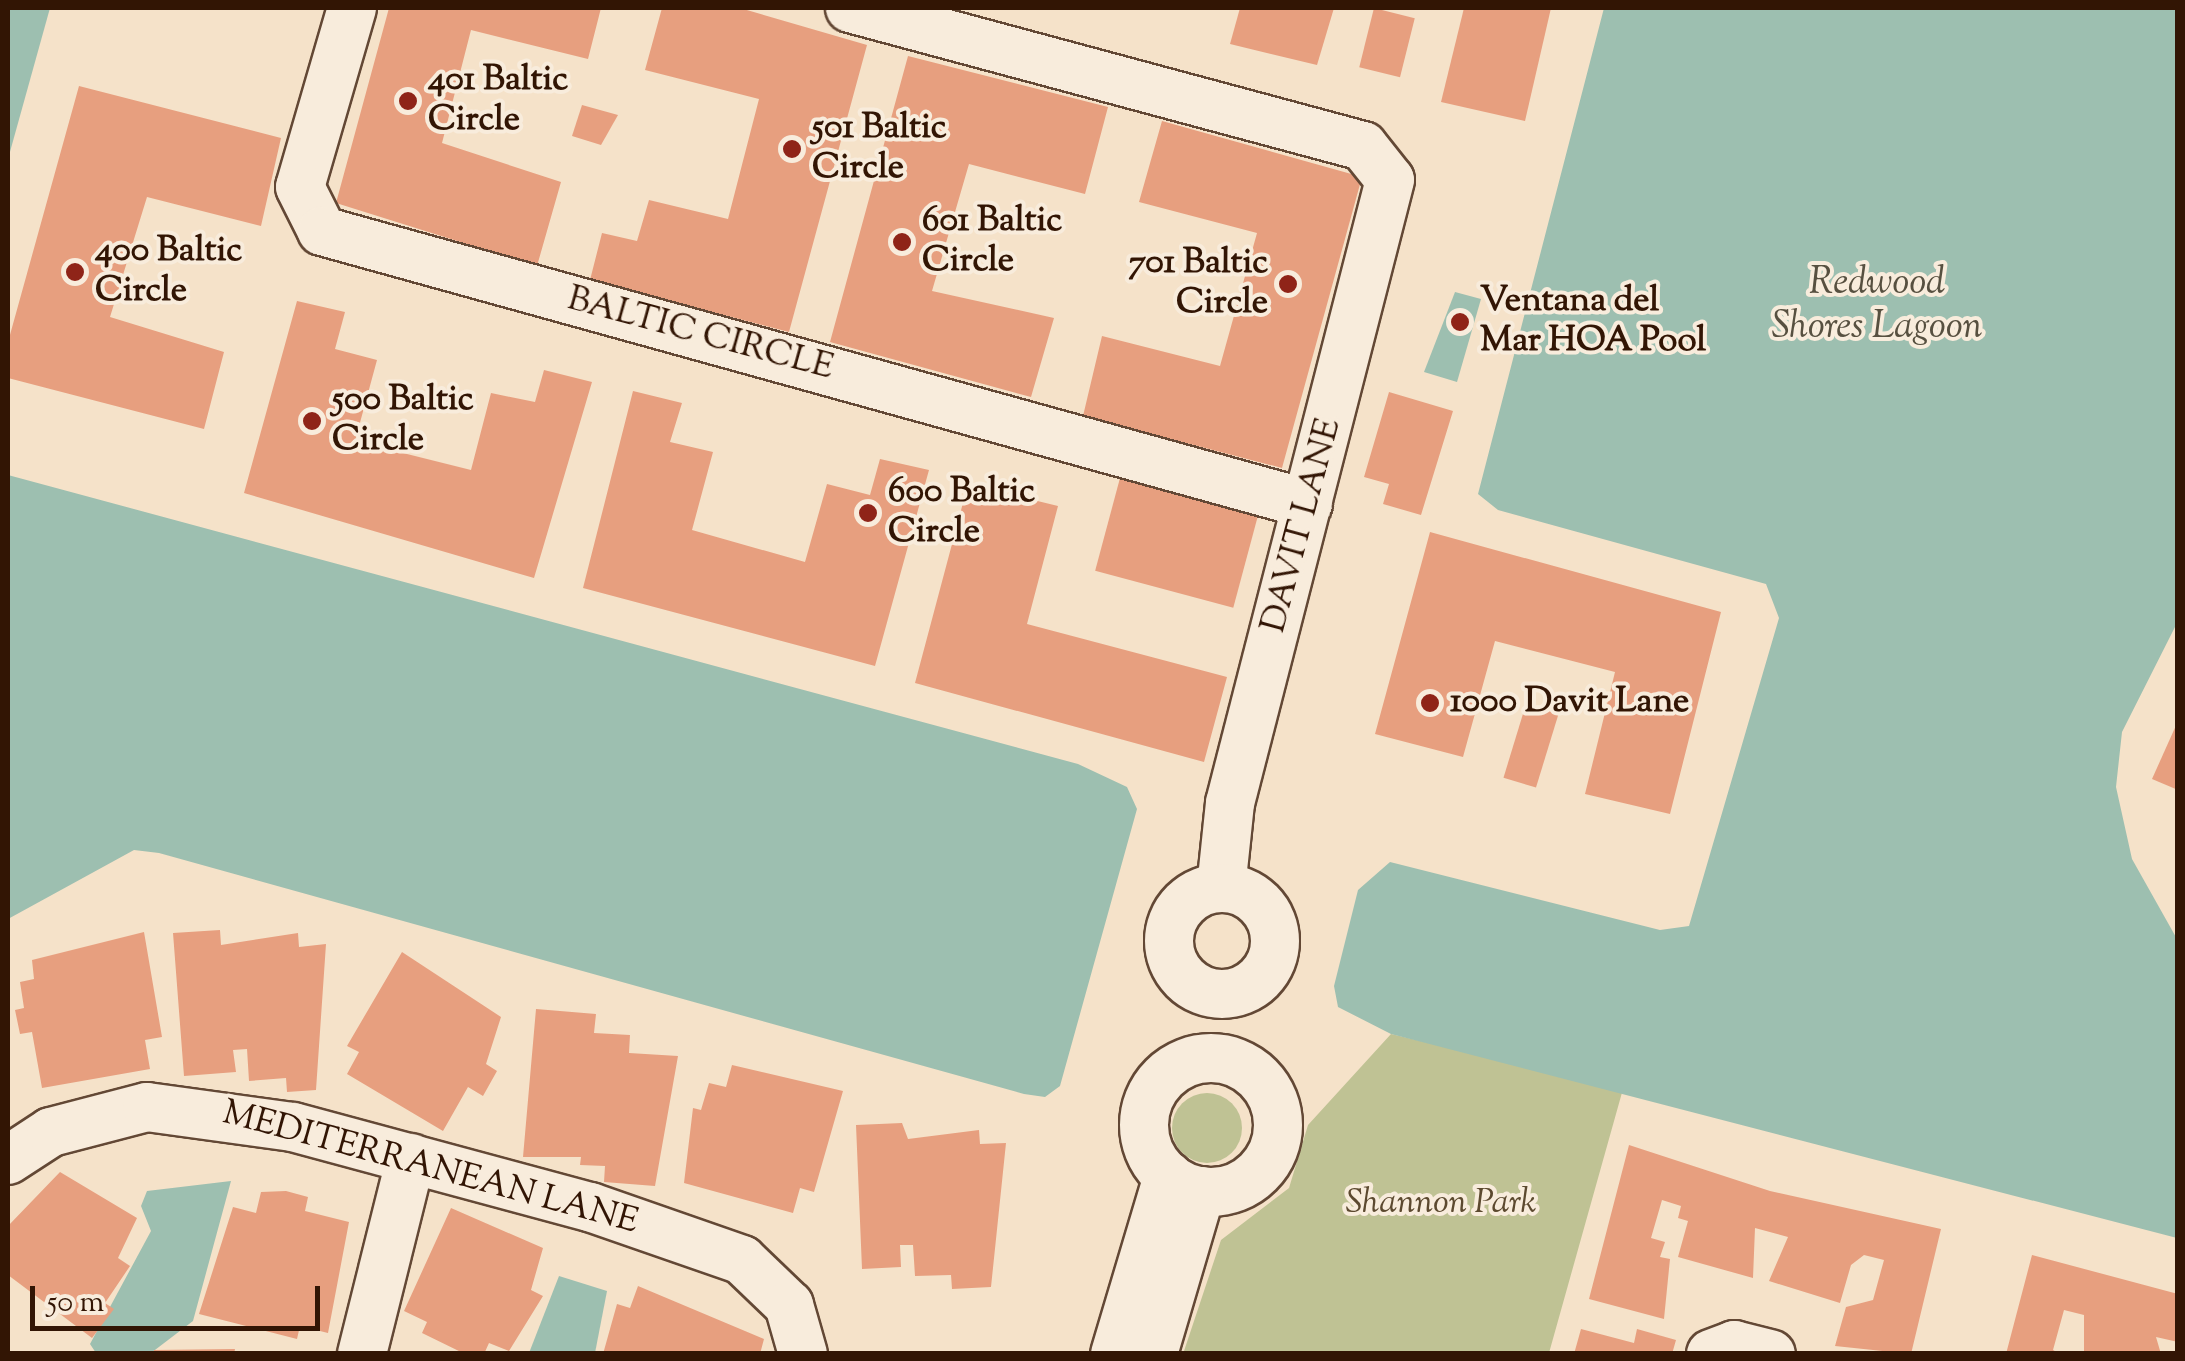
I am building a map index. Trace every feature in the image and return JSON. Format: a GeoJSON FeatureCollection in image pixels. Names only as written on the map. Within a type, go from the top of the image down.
{"type":"FeatureCollection","features":[{"type":"Feature","properties":{"kind":"street","name":"BALTIC CIRCLE"},"geometry":{"type":"LineString","coordinates":[[352,8],[300,187],[322,231],[1308,504]]}},
{"type":"Feature","properties":{"kind":"street","name":"DAVIT LANE"},"geometry":{"type":"LineString","coordinates":[[850,8],[1316,132],[1370,150],[1385,168],[1392,192],[1230,802],[1221,888]]}},
{"type":"Feature","properties":{"kind":"street"},"geometry":{"type":"LineString","coordinates":[[1221,888],[1267,912],[1276,946],[1261,977],[1214,991],[1174,963],[1170,929],[1189,900],[1221,888]]}},
{"type":"Feature","properties":{"kind":"street"},"geometry":{"type":"LineString","coordinates":[[1212,1060],[1214,991]]}},
{"type":"Feature","properties":{"kind":"street"},"geometry":{"type":"LineString","coordinates":[[1153,1354],[1184,1184],[1144,1121],[1159,1082],[1212,1060],[1267,1086],[1279,1128],[1274,1150],[1244,1183],[1184,1184]]}},
{"type":"Feature","properties":{"kind":"street","name":"MEDITERRANEAN LANE"},"geometry":{"type":"LineString","coordinates":[[8,1160],[51,1132],[146,1107],[248,1118],[411,1158],[742,1260],[789,1305],[803,1354]]}},
{"type":"Feature","properties":{"kind":"street"},"geometry":{"type":"LineString","coordinates":[[362,1354],[411,1158]]}},
{"type":"Feature","properties":{"kind":"street"},"geometry":{"type":"LineString","coordinates":[[1116,1354],[1184,1184]]}},
{"type":"Feature","properties":{"kind":"street"},"geometry":{"type":"LineString","coordinates":[[1710,1354],[1734,1345],[1771,1354]]}},
{"type":"Feature","properties":{"kind":"green space","name":"Shannon Park"},"geometry":{"type":"Polygon","coordinates":[[[1391,1034],[1623,1089],[1549,1353],[1183,1354],[1221,1240],[1289,1188],[1308,1125],[1391,1034]]]}},
{"type":"Feature","properties":{"kind":"green space"},"geometry":{"type":"Polygon","coordinates":[[[1207,1093],[1232,1103],[1242,1128],[1232,1153],[1207,1163],[1182,1153],[1172,1128],[1182,1103],[1207,1093]]]}},
{"type":"Feature","properties":{"kind":"water"},"geometry":{"type":"Polygon","coordinates":[[[8,8],[50,8],[8,159],[8,8]]]}},
{"type":"Feature","properties":{"kind":"water","name":"Redwood Shores Lagoon"},"geometry":{"type":"Polygon","coordinates":[[[1604,8],[2177,8],[2177,623],[2122,732],[2116,787],[2132,859],[2177,939],[2177,1238],[1391,1034],[1338,1007],[1334,986],[1358,890],[1390,862],[1660,930],[1689,926],[1779,618],[1766,584],[1498,510],[1478,494],[1604,8]]]}},
{"type":"Feature","properties":{"kind":"water","name":"Ventana del Mar HOA Pool"},"geometry":{"type":"Polygon","coordinates":[[[1455,292],[1481,299],[1457,382],[1424,372],[1455,292]]]}},
{"type":"Feature","properties":{"kind":"water"},"geometry":{"type":"Polygon","coordinates":[[[8,475],[1078,764],[1127,787],[1137,809],[1060,1086],[1045,1097],[1024,1094],[159,853],[134,850],[8,919],[8,475]]]}},
{"type":"Feature","properties":{"kind":"water"},"geometry":{"type":"Polygon","coordinates":[[[231,1181],[193,1321],[151,1353],[96,1353],[90,1344],[151,1231],[141,1206],[147,1191],[231,1181]]]}},
{"type":"Feature","properties":{"kind":"water"},"geometry":{"type":"Polygon","coordinates":[[[559,1276],[607,1291],[595,1353],[529,1353],[559,1276]]]}},
{"type":"Feature","properties":{"kind":"building","name":"401 Baltic Circle"},"geometry":{"type":"Polygon","coordinates":[[[389,8],[601,8],[588,59],[471,30],[442,143],[561,182],[537,266],[336,203],[389,8]]]}},
{"type":"Feature","properties":{"kind":"building","name":"501 Baltic Circle"},"geometry":{"type":"Polygon","coordinates":[[[662,8],[740,8],[867,45],[789,332],[590,280],[602,233],[637,241],[649,200],[728,219],[759,99],[645,70],[662,8]]]}},
{"type":"Feature","properties":{"kind":"building"},"geometry":{"type":"Polygon","coordinates":[[[1240,8],[1334,8],[1317,65],[1230,44],[1240,8]]]}},
{"type":"Feature","properties":{"kind":"building"},"geometry":{"type":"Polygon","coordinates":[[[1374,8],[1415,18],[1400,77],[1359,67],[1374,8]]]}},
{"type":"Feature","properties":{"kind":"building"},"geometry":{"type":"Polygon","coordinates":[[[1464,8],[1551,8],[1525,121],[1441,102],[1464,8]]]}},
{"type":"Feature","properties":{"kind":"building","name":"601 Baltic Circle"},"geometry":{"type":"Polygon","coordinates":[[[908,56],[1108,107],[1085,194],[969,164],[932,291],[1054,318],[1031,397],[830,342],[908,56]]]}},
{"type":"Feature","properties":{"kind":"building","name":"400 Baltic Circle"},"geometry":{"type":"Polygon","coordinates":[[[79,86],[281,138],[261,226],[147,197],[110,317],[224,352],[204,429],[8,378],[8,342],[79,86]]]}},
{"type":"Feature","properties":{"kind":"building"},"geometry":{"type":"Polygon","coordinates":[[[582,105],[618,115],[601,145],[572,136],[582,105]]]}},
{"type":"Feature","properties":{"kind":"building","name":"701 Baltic Circle"},"geometry":{"type":"Polygon","coordinates":[[[1162,121],[1362,177],[1282,468],[1083,416],[1102,336],[1220,366],[1257,233],[1139,202],[1162,121]]]}},
{"type":"Feature","properties":{"kind":"building","name":"500 Baltic Circle"},"geometry":{"type":"Polygon","coordinates":[[[297,301],[345,312],[335,349],[377,360],[355,441],[471,470],[491,393],[535,402],[544,370],[592,382],[534,578],[244,493],[297,301]]]}},
{"type":"Feature","properties":{"kind":"building","name":"600 Baltic Circle"},"geometry":{"type":"Polygon","coordinates":[[[633,391],[682,403],[670,442],[713,452],[692,530],[805,562],[827,484],[870,495],[880,459],[929,470],[875,666],[583,588],[633,391]]]}},
{"type":"Feature","properties":{"kind":"building"},"geometry":{"type":"Polygon","coordinates":[[[1389,392],[1453,411],[1421,515],[1383,504],[1389,484],[1364,477],[1389,392]]]}},
{"type":"Feature","properties":{"kind":"building"},"geometry":{"type":"Polygon","coordinates":[[[1120,478],[1258,515],[1233,608],[1095,571],[1120,478]]]}},
{"type":"Feature","properties":{"kind":"building"},"geometry":{"type":"Polygon","coordinates":[[[968,484],[1058,506],[1027,624],[1227,677],[1204,762],[915,683],[968,484]]]}},
{"type":"Feature","properties":{"kind":"building","name":"1000 Davit Lane"},"geometry":{"type":"Polygon","coordinates":[[[1430,532],[1721,612],[1670,814],[1585,794],[1615,672],[1495,641],[1463,757],[1375,734],[1430,532]]]}},
{"type":"Feature","properties":{"kind":"building"},"geometry":{"type":"Polygon","coordinates":[[[1526,704],[1559,714],[1536,788],[1503,778],[1526,704]]]}},
{"type":"Feature","properties":{"kind":"building"},"geometry":{"type":"Polygon","coordinates":[[[2178,721],[2178,790],[2152,779],[2178,721]]]}},
{"type":"Feature","properties":{"kind":"building"},"geometry":{"type":"Polygon","coordinates":[[[220,930],[221,945],[298,933],[299,947],[326,944],[316,1090],[287,1092],[286,1078],[249,1081],[247,1049],[233,1050],[236,1072],[184,1076],[173,933],[220,930]]]}},
{"type":"Feature","properties":{"kind":"building"},"geometry":{"type":"Polygon","coordinates":[[[144,932],[162,1037],[145,1040],[150,1069],[42,1088],[32,1032],[20,1034],[15,1010],[24,1008],[20,982],[34,979],[32,960],[144,932]]]}},
{"type":"Feature","properties":{"kind":"building"},"geometry":{"type":"Polygon","coordinates":[[[402,952],[501,1017],[486,1064],[497,1071],[483,1096],[468,1087],[443,1131],[347,1074],[359,1052],[347,1046],[402,952]]]}},
{"type":"Feature","properties":{"kind":"building"},"geometry":{"type":"Polygon","coordinates":[[[536,1009],[596,1014],[594,1033],[630,1035],[629,1053],[678,1056],[655,1186],[604,1182],[605,1166],[580,1165],[581,1157],[523,1157],[536,1009]]]}},
{"type":"Feature","properties":{"kind":"building"},"geometry":{"type":"Polygon","coordinates":[[[732,1065],[843,1091],[814,1192],[800,1188],[793,1213],[684,1183],[693,1108],[701,1110],[709,1083],[726,1087],[732,1065]]]}},
{"type":"Feature","properties":{"kind":"building"},"geometry":{"type":"Polygon","coordinates":[[[902,1123],[908,1139],[979,1130],[980,1144],[1006,1143],[991,1287],[952,1289],[951,1275],[915,1276],[913,1245],[900,1245],[901,1267],[862,1269],[856,1125],[902,1123]]]}},
{"type":"Feature","properties":{"kind":"building"},"geometry":{"type":"Polygon","coordinates":[[[1629,1145],[1770,1191],[1941,1229],[1911,1354],[1835,1346],[1846,1307],[1873,1300],[1884,1260],[1864,1255],[1851,1265],[1840,1303],[1769,1281],[1788,1237],[1755,1228],[1753,1278],[1678,1257],[1688,1221],[1678,1218],[1681,1206],[1662,1200],[1651,1238],[1665,1242],[1660,1257],[1670,1259],[1664,1319],[1589,1299],[1629,1145]]]}},
{"type":"Feature","properties":{"kind":"building"},"geometry":{"type":"Polygon","coordinates":[[[60,1172],[137,1218],[118,1258],[130,1266],[105,1303],[114,1309],[92,1338],[8,1275],[8,1226],[60,1172]]]}},
{"type":"Feature","properties":{"kind":"building"},"geometry":{"type":"Polygon","coordinates":[[[286,1191],[308,1197],[305,1211],[349,1222],[328,1333],[300,1326],[297,1339],[199,1314],[233,1207],[256,1213],[261,1192],[286,1191]]]}},
{"type":"Feature","properties":{"kind":"building"},"geometry":{"type":"Polygon","coordinates":[[[451,1208],[543,1248],[531,1290],[543,1296],[509,1351],[489,1343],[484,1354],[465,1354],[422,1333],[427,1322],[404,1311],[451,1208]]]}},
{"type":"Feature","properties":{"kind":"building"},"geometry":{"type":"Polygon","coordinates":[[[2032,1255],[2178,1294],[2178,1342],[2156,1337],[2161,1354],[2084,1354],[2084,1315],[2064,1310],[2053,1350],[2060,1354],[2006,1354],[2032,1255]]]}},
{"type":"Feature","properties":{"kind":"building"},"geometry":{"type":"Polygon","coordinates":[[[638,1286],[764,1339],[760,1354],[603,1354],[617,1304],[630,1308],[638,1286]]]}},
{"type":"Feature","properties":{"kind":"building"},"geometry":{"type":"Polygon","coordinates":[[[1581,1329],[1634,1343],[1637,1329],[1676,1340],[1672,1354],[1574,1354],[1581,1329]]]}},
{"type":"Feature","properties":{"kind":"building"},"geometry":{"type":"Polygon","coordinates":[[[235,1349],[234,1354],[154,1354],[154,1350],[235,1349]]]}},
{"type":"Feature","properties":{"kind":"place","name":"401 Baltic Circle"},"geometry":{"type":"Point","coordinates":[408,101]}},
{"type":"Feature","properties":{"kind":"place","name":"501 Baltic Circle"},"geometry":{"type":"Point","coordinates":[792,149]}},
{"type":"Feature","properties":{"kind":"place","name":"601 Baltic Circle"},"geometry":{"type":"Point","coordinates":[902,242]}},
{"type":"Feature","properties":{"kind":"place","name":"400 Baltic Circle"},"geometry":{"type":"Point","coordinates":[75,272]}},
{"type":"Feature","properties":{"kind":"place","name":"701 Baltic Circle"},"geometry":{"type":"Point","coordinates":[1288,284]}},
{"type":"Feature","properties":{"kind":"place","name":"Ventana del Mar HOA Pool"},"geometry":{"type":"Point","coordinates":[1460,322]}},
{"type":"Feature","properties":{"kind":"place","name":"500 Baltic Circle"},"geometry":{"type":"Point","coordinates":[312,421]}},
{"type":"Feature","properties":{"kind":"place","name":"600 Baltic Circle"},"geometry":{"type":"Point","coordinates":[868,513]}},
{"type":"Feature","properties":{"kind":"place","name":"1000 Davit Lane"},"geometry":{"type":"Point","coordinates":[1430,703]}}]}
